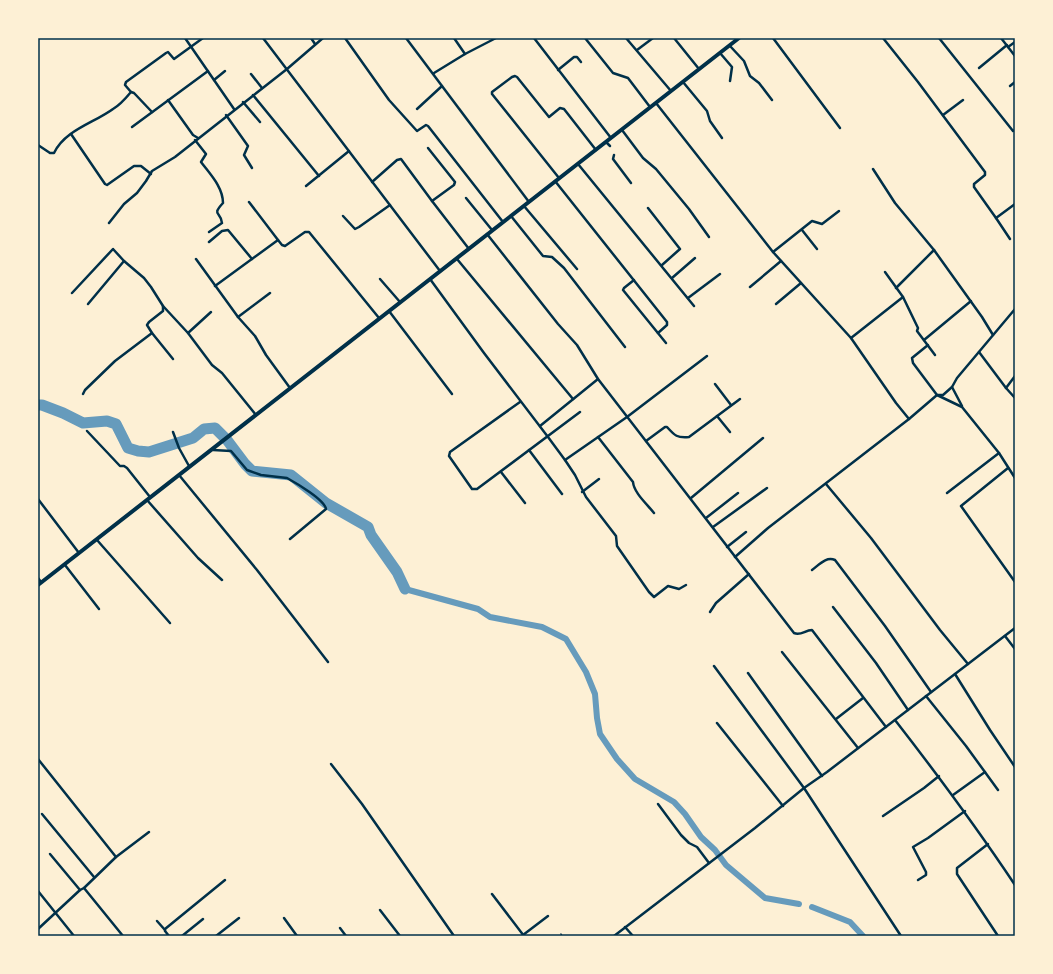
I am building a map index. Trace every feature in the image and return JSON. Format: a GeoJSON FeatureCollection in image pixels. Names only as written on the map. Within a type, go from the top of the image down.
{"type":"FeatureCollection","features":[{"type":"Feature","properties":{"kind":"main road"},"geometry":{"type":"LineString","coordinates":[[40,584],[739,38]]}},
{"type":"Feature","properties":{"kind":"street"},"geometry":{"type":"LineString","coordinates":[[185,38],[234,109]]}},
{"type":"Feature","properties":{"kind":"street"},"geometry":{"type":"LineString","coordinates":[[152,112],[134,93],[131,92],[125,85],[126,82],[166,53],[168,52],[174,59],[203,38]]}},
{"type":"Feature","properties":{"kind":"street"},"geometry":{"type":"LineString","coordinates":[[263,38],[350,150],[364,172],[440,271]]}},
{"type":"Feature","properties":{"kind":"street"},"geometry":{"type":"LineString","coordinates":[[311,38],[315,44]]}},
{"type":"Feature","properties":{"kind":"street"},"geometry":{"type":"LineString","coordinates":[[109,223],[117,212],[137,193],[158,167],[175,157],[226,115],[287,69],[323,38]]}},
{"type":"Feature","properties":{"kind":"street"},"geometry":{"type":"LineString","coordinates":[[345,38],[386,94],[412,126],[417,131],[426,125],[428,126],[503,222]]}},
{"type":"Feature","properties":{"kind":"street"},"geometry":{"type":"LineString","coordinates":[[406,38],[529,202]]}},
{"type":"Feature","properties":{"kind":"street"},"geometry":{"type":"LineString","coordinates":[[454,38],[465,54]]}},
{"type":"Feature","properties":{"kind":"street"},"geometry":{"type":"LineString","coordinates":[[434,74],[465,54],[496,38]]}},
{"type":"Feature","properties":{"kind":"street"},"geometry":{"type":"LineString","coordinates":[[534,38],[611,138]]}},
{"type":"Feature","properties":{"kind":"street"},"geometry":{"type":"LineString","coordinates":[[585,38],[613,73],[628,78],[650,107]]}},
{"type":"Feature","properties":{"kind":"street"},"geometry":{"type":"LineString","coordinates":[[626,38],[671,91]]}},
{"type":"Feature","properties":{"kind":"street"},"geometry":{"type":"LineString","coordinates":[[637,50],[653,38]]}},
{"type":"Feature","properties":{"kind":"street"},"geometry":{"type":"LineString","coordinates":[[674,38],[699,69]]}},
{"type":"Feature","properties":{"kind":"street"},"geometry":{"type":"LineString","coordinates":[[773,38],[840,128]]}},
{"type":"Feature","properties":{"kind":"street"},"geometry":{"type":"LineString","coordinates":[[883,38],[985,172],[985,175],[974,184],[974,187],[1010,239]]}},
{"type":"Feature","properties":{"kind":"street"},"geometry":{"type":"LineString","coordinates":[[939,38],[1014,131]]}},
{"type":"Feature","properties":{"kind":"street"},"geometry":{"type":"LineString","coordinates":[[1001,38],[1015,56]]}},
{"type":"Feature","properties":{"kind":"street"},"geometry":{"type":"LineString","coordinates":[[979,68],[1015,42]]}},
{"type":"Feature","properties":{"kind":"street"},"geometry":{"type":"LineString","coordinates":[[730,45],[745,64],[750,76],[759,83],[772,100]]}},
{"type":"Feature","properties":{"kind":"street"},"geometry":{"type":"LineString","coordinates":[[720,53],[732,67],[730,82]]}},
{"type":"Feature","properties":{"kind":"street"},"geometry":{"type":"LineString","coordinates":[[558,70],[574,57],[577,57],[581,62]]}},
{"type":"Feature","properties":{"kind":"street"},"geometry":{"type":"LineString","coordinates":[[132,127],[208,71]]}},
{"type":"Feature","properties":{"kind":"street"},"geometry":{"type":"LineString","coordinates":[[214,80],[225,71]]}},
{"type":"Feature","properties":{"kind":"street"},"geometry":{"type":"LineString","coordinates":[[251,74],[262,88]]}},
{"type":"Feature","properties":{"kind":"street"},"geometry":{"type":"LineString","coordinates":[[596,150],[564,109],[560,108],[549,117],[516,76],[512,77],[492,93],[557,180],[668,323],[658,333]]}},
{"type":"Feature","properties":{"kind":"street"},"geometry":{"type":"LineString","coordinates":[[683,82],[707,112],[710,121],[722,138]]}},
{"type":"Feature","properties":{"kind":"street"},"geometry":{"type":"LineString","coordinates":[[1010,86],[1015,82]]}},
{"type":"Feature","properties":{"kind":"street"},"geometry":{"type":"LineString","coordinates":[[417,109],[442,86]]}},
{"type":"Feature","properties":{"kind":"street"},"geometry":{"type":"LineString","coordinates":[[38,145],[52,154],[71,134],[82,126],[97,120],[114,109],[131,92]]}},
{"type":"Feature","properties":{"kind":"street"},"geometry":{"type":"LineString","coordinates":[[253,95],[319,176]]}},
{"type":"Feature","properties":{"kind":"street"},"geometry":{"type":"LineString","coordinates":[[168,100],[206,154],[201,162],[220,188],[223,196],[223,202],[217,209],[222,224],[209,232]]}},
{"type":"Feature","properties":{"kind":"street"},"geometry":{"type":"LineString","coordinates":[[943,116],[963,100]]}},
{"type":"Feature","properties":{"kind":"street"},"geometry":{"type":"LineString","coordinates":[[243,102],[260,122]]}},
{"type":"Feature","properties":{"kind":"street"},"geometry":{"type":"LineString","coordinates":[[656,103],[773,252],[851,338],[896,404],[909,419]]}},
{"type":"Feature","properties":{"kind":"street"},"geometry":{"type":"LineString","coordinates":[[226,115],[248,146],[244,155],[252,168]]}},
{"type":"Feature","properties":{"kind":"street"},"geometry":{"type":"LineString","coordinates":[[622,130],[643,158],[656,169],[690,209],[709,236]]}},
{"type":"Feature","properties":{"kind":"street"},"geometry":{"type":"LineString","coordinates":[[71,134],[107,185],[134,166],[141,166],[152,173]]}},
{"type":"Feature","properties":{"kind":"street"},"geometry":{"type":"LineString","coordinates":[[606,142],[610,146]]}},
{"type":"Feature","properties":{"kind":"street"},"geometry":{"type":"LineString","coordinates":[[428,148],[455,182],[454,185],[432,201]]}},
{"type":"Feature","properties":{"kind":"street"},"geometry":{"type":"LineString","coordinates":[[306,186],[350,150]]}},
{"type":"Feature","properties":{"kind":"street"},"geometry":{"type":"LineString","coordinates":[[614,155],[613,159],[631,183]]}},
{"type":"Feature","properties":{"kind":"street"},"geometry":{"type":"LineString","coordinates":[[371,181],[398,159],[402,159],[469,249]]}},
{"type":"Feature","properties":{"kind":"street"},"geometry":{"type":"LineString","coordinates":[[578,164],[694,306]]}},
{"type":"Feature","properties":{"kind":"street"},"geometry":{"type":"LineString","coordinates":[[873,169],[895,202],[934,250],[971,301],[993,335]]}},
{"type":"Feature","properties":{"kind":"street"},"geometry":{"type":"LineString","coordinates":[[466,198],[492,231]]}},
{"type":"Feature","properties":{"kind":"street"},"geometry":{"type":"LineString","coordinates":[[249,202],[282,245],[285,246],[305,232],[309,232],[380,318]]}},
{"type":"Feature","properties":{"kind":"street"},"geometry":{"type":"LineString","coordinates":[[996,218],[1015,204]]}},
{"type":"Feature","properties":{"kind":"street"},"geometry":{"type":"LineString","coordinates":[[343,216],[355,229],[390,205]]}},
{"type":"Feature","properties":{"kind":"street"},"geometry":{"type":"LineString","coordinates":[[524,206],[577,269]]}},
{"type":"Feature","properties":{"kind":"street"},"geometry":{"type":"LineString","coordinates":[[648,208],[680,249],[662,265]]}},
{"type":"Feature","properties":{"kind":"street"},"geometry":{"type":"LineString","coordinates":[[773,252],[813,221],[822,224],[839,211]]}},
{"type":"Feature","properties":{"kind":"street"},"geometry":{"type":"LineString","coordinates":[[511,216],[543,256],[552,257],[564,268],[625,347]]}},
{"type":"Feature","properties":{"kind":"street"},"geometry":{"type":"LineString","coordinates":[[209,242],[222,231],[228,230],[252,259]]}},
{"type":"Feature","properties":{"kind":"street"},"geometry":{"type":"LineString","coordinates":[[802,230],[817,249]]}},
{"type":"Feature","properties":{"kind":"street"},"geometry":{"type":"LineString","coordinates":[[487,234],[558,324],[577,345],[598,379],[794,633],[800,634],[808,630],[812,630],[886,727]]}},
{"type":"Feature","properties":{"kind":"street"},"geometry":{"type":"LineString","coordinates":[[215,286],[278,240]]}},
{"type":"Feature","properties":{"kind":"street"},"geometry":{"type":"LineString","coordinates":[[72,293],[114,249],[152,287],[163,306],[188,333],[212,365],[222,373],[256,415]]}},
{"type":"Feature","properties":{"kind":"street"},"geometry":{"type":"LineString","coordinates":[[896,288],[934,250]]}},
{"type":"Feature","properties":{"kind":"street"},"geometry":{"type":"LineString","coordinates":[[672,278],[696,258]]}},
{"type":"Feature","properties":{"kind":"street"},"geometry":{"type":"LineString","coordinates":[[196,259],[238,317],[255,336],[266,355],[290,388]]}},
{"type":"Feature","properties":{"kind":"street"},"geometry":{"type":"LineString","coordinates":[[457,259],[573,399]]}},
{"type":"Feature","properties":{"kind":"street"},"geometry":{"type":"LineString","coordinates":[[88,304],[124,260]]}},
{"type":"Feature","properties":{"kind":"street"},"geometry":{"type":"LineString","coordinates":[[750,288],[781,261]]}},
{"type":"Feature","properties":{"kind":"street"},"geometry":{"type":"LineString","coordinates":[[885,272],[903,297],[918,328],[917,331],[935,355]]}},
{"type":"Feature","properties":{"kind":"street"},"geometry":{"type":"LineString","coordinates":[[688,298],[720,274]]}},
{"type":"Feature","properties":{"kind":"street"},"geometry":{"type":"LineString","coordinates":[[380,279],[400,302]]}},
{"type":"Feature","properties":{"kind":"street"},"geometry":{"type":"LineString","coordinates":[[430,279],[520,402],[565,460],[575,475],[582,492],[616,536],[617,546],[652,596],[656,596],[668,586],[679,589],[686,585]]}},
{"type":"Feature","properties":{"kind":"street"},"geometry":{"type":"LineString","coordinates":[[634,280],[623,290],[666,343]]}},
{"type":"Feature","properties":{"kind":"street"},"geometry":{"type":"LineString","coordinates":[[776,304],[801,283]]}},
{"type":"Feature","properties":{"kind":"street"},"geometry":{"type":"LineString","coordinates":[[238,317],[270,294]]}},
{"type":"Feature","properties":{"kind":"street"},"geometry":{"type":"LineString","coordinates":[[851,338],[903,297]]}},
{"type":"Feature","properties":{"kind":"street"},"geometry":{"type":"LineString","coordinates":[[924,340],[971,301]]}},
{"type":"Feature","properties":{"kind":"street"},"geometry":{"type":"LineString","coordinates":[[163,306],[163,311],[147,325],[173,359]]}},
{"type":"Feature","properties":{"kind":"street"},"geometry":{"type":"LineString","coordinates":[[735,557],[762,533],[909,419],[937,395],[944,395],[1015,309]]}},
{"type":"Feature","properties":{"kind":"street"},"geometry":{"type":"LineString","coordinates":[[389,311],[452,394]]}},
{"type":"Feature","properties":{"kind":"street"},"geometry":{"type":"LineString","coordinates":[[188,333],[211,312]]}},
{"type":"Feature","properties":{"kind":"street"},"geometry":{"type":"LineString","coordinates":[[83,394],[85,390],[115,361],[152,333]]}},
{"type":"Feature","properties":{"kind":"street"},"geometry":{"type":"LineString","coordinates":[[928,345],[913,357],[912,360],[937,395],[962,407]]}},
{"type":"Feature","properties":{"kind":"street"},"geometry":{"type":"LineString","coordinates":[[979,352],[1015,398]]}},
{"type":"Feature","properties":{"kind":"street"},"geometry":{"type":"LineString","coordinates":[[565,460],[627,417],[707,356]]}},
{"type":"Feature","properties":{"kind":"street"},"geometry":{"type":"LineString","coordinates":[[1006,388],[1015,376]]}},
{"type":"Feature","properties":{"kind":"street"},"geometry":{"type":"LineString","coordinates":[[540,426],[598,379]]}},
{"type":"Feature","properties":{"kind":"street"},"geometry":{"type":"LineString","coordinates":[[716,384],[731,405]]}},
{"type":"Feature","properties":{"kind":"street"},"geometry":{"type":"LineString","coordinates":[[952,387],[962,407],[999,453],[1015,478]]}},
{"type":"Feature","properties":{"kind":"street"},"geometry":{"type":"LineString","coordinates":[[646,441],[665,427],[667,427],[674,436],[680,438],[689,437],[740,399]]}},
{"type":"Feature","properties":{"kind":"street"},"geometry":{"type":"LineString","coordinates":[[520,402],[450,452],[449,456],[472,489],[477,490],[580,412]]}},
{"type":"Feature","properties":{"kind":"street"},"geometry":{"type":"LineString","coordinates":[[717,416],[730,432]]}},
{"type":"Feature","properties":{"kind":"street"},"geometry":{"type":"LineString","coordinates":[[87,431],[100,443],[120,466],[127,468],[148,499],[198,558],[222,580]]}},
{"type":"Feature","properties":{"kind":"street"},"geometry":{"type":"LineString","coordinates":[[173,432],[179,448],[190,467]]}},
{"type":"Feature","properties":{"kind":"street"},"geometry":{"type":"LineString","coordinates":[[598,437],[633,482],[634,487],[640,496],[654,513]]}},
{"type":"Feature","properties":{"kind":"street"},"geometry":{"type":"LineString","coordinates":[[691,498],[763,438]]}},
{"type":"Feature","properties":{"kind":"street"},"geometry":{"type":"LineString","coordinates":[[212,450],[231,451],[246,468],[256,473],[287,478],[301,486],[325,505],[326,509],[290,539]]}},
{"type":"Feature","properties":{"kind":"street"},"geometry":{"type":"LineString","coordinates":[[529,450],[562,494]]}},
{"type":"Feature","properties":{"kind":"street"},"geometry":{"type":"LineString","coordinates":[[947,493],[999,453]]}},
{"type":"Feature","properties":{"kind":"street"},"geometry":{"type":"LineString","coordinates":[[1008,468],[961,506],[1015,582]]}},
{"type":"Feature","properties":{"kind":"street"},"geometry":{"type":"LineString","coordinates":[[501,472],[525,503]]}},
{"type":"Feature","properties":{"kind":"street"},"geometry":{"type":"LineString","coordinates":[[179,475],[257,570],[328,662]]}},
{"type":"Feature","properties":{"kind":"street"},"geometry":{"type":"LineString","coordinates":[[582,492],[599,479]]}},
{"type":"Feature","properties":{"kind":"street"},"geometry":{"type":"LineString","coordinates":[[826,484],[871,538],[940,630],[968,664]]}},
{"type":"Feature","properties":{"kind":"street"},"geometry":{"type":"LineString","coordinates":[[713,527],[767,488]]}},
{"type":"Feature","properties":{"kind":"street"},"geometry":{"type":"LineString","coordinates":[[706,518],[738,493]]}},
{"type":"Feature","properties":{"kind":"street"},"geometry":{"type":"LineString","coordinates":[[38,499],[79,553]]}},
{"type":"Feature","properties":{"kind":"street"},"geometry":{"type":"LineString","coordinates":[[727,546],[746,532]]}},
{"type":"Feature","properties":{"kind":"street"},"geometry":{"type":"LineString","coordinates":[[97,540],[170,623]]}},
{"type":"Feature","properties":{"kind":"street"},"geometry":{"type":"LineString","coordinates":[[812,570],[827,559],[830,558],[835,560],[885,626],[931,692]]}},
{"type":"Feature","properties":{"kind":"street"},"geometry":{"type":"LineString","coordinates":[[64,565],[99,609]]}},
{"type":"Feature","properties":{"kind":"street"},"geometry":{"type":"LineString","coordinates":[[710,612],[716,604],[749,574]]}},
{"type":"Feature","properties":{"kind":"street"},"geometry":{"type":"LineString","coordinates":[[38,578],[40,584]]}},
{"type":"Feature","properties":{"kind":"street"},"geometry":{"type":"LineString","coordinates":[[833,607],[876,663],[908,710]]}},
{"type":"Feature","properties":{"kind":"street"},"geometry":{"type":"LineString","coordinates":[[614,936],[732,846],[804,788],[822,776],[1015,628]]}},
{"type":"Feature","properties":{"kind":"street"},"geometry":{"type":"LineString","coordinates":[[1005,636],[1015,649]]}},
{"type":"Feature","properties":{"kind":"street"},"geometry":{"type":"LineString","coordinates":[[782,652],[858,748]]}},
{"type":"Feature","properties":{"kind":"street"},"geometry":{"type":"LineString","coordinates":[[714,666],[804,788],[901,936]]}},
{"type":"Feature","properties":{"kind":"street"},"geometry":{"type":"LineString","coordinates":[[748,673],[822,776]]}},
{"type":"Feature","properties":{"kind":"street"},"geometry":{"type":"LineString","coordinates":[[955,674],[1015,767]]}},
{"type":"Feature","properties":{"kind":"street"},"geometry":{"type":"LineString","coordinates":[[926,696],[966,746],[998,790]]}},
{"type":"Feature","properties":{"kind":"street"},"geometry":{"type":"LineString","coordinates":[[836,720],[863,698]]}},
{"type":"Feature","properties":{"kind":"street"},"geometry":{"type":"LineString","coordinates":[[895,720],[965,811],[1015,885]]}},
{"type":"Feature","properties":{"kind":"street"},"geometry":{"type":"LineString","coordinates":[[717,722],[783,806]]}},
{"type":"Feature","properties":{"kind":"street"},"geometry":{"type":"LineString","coordinates":[[38,759],[116,857]]}},
{"type":"Feature","properties":{"kind":"street"},"geometry":{"type":"LineString","coordinates":[[331,764],[362,804],[454,936]]}},
{"type":"Feature","properties":{"kind":"street"},"geometry":{"type":"LineString","coordinates":[[953,795],[985,772]]}},
{"type":"Feature","properties":{"kind":"street"},"geometry":{"type":"LineString","coordinates":[[883,816],[939,776]]}},
{"type":"Feature","properties":{"kind":"street"},"geometry":{"type":"LineString","coordinates":[[658,804],[681,835],[697,848],[710,862]]}},
{"type":"Feature","properties":{"kind":"street"},"geometry":{"type":"LineString","coordinates":[[918,880],[926,875],[926,872],[913,847],[965,811]]}},
{"type":"Feature","properties":{"kind":"street"},"geometry":{"type":"LineString","coordinates":[[42,814],[94,877]]}},
{"type":"Feature","properties":{"kind":"street"},"geometry":{"type":"LineString","coordinates":[[38,929],[116,857],[149,832]]}},
{"type":"Feature","properties":{"kind":"street"},"geometry":{"type":"LineString","coordinates":[[988,844],[957,868],[956,871],[998,936]]}},
{"type":"Feature","properties":{"kind":"street"},"geometry":{"type":"LineString","coordinates":[[50,854],[80,890]]}},
{"type":"Feature","properties":{"kind":"street"},"geometry":{"type":"LineString","coordinates":[[165,930],[225,880]]}},
{"type":"Feature","properties":{"kind":"street"},"geometry":{"type":"LineString","coordinates":[[84,888],[123,936]]}},
{"type":"Feature","properties":{"kind":"street"},"geometry":{"type":"LineString","coordinates":[[38,891],[74,936]]}},
{"type":"Feature","properties":{"kind":"street"},"geometry":{"type":"LineString","coordinates":[[492,894],[524,936],[548,916]]}},
{"type":"Feature","properties":{"kind":"street"},"geometry":{"type":"LineString","coordinates":[[380,910],[400,936]]}},
{"type":"Feature","properties":{"kind":"street"},"geometry":{"type":"LineString","coordinates":[[216,936],[239,918]]}},
{"type":"Feature","properties":{"kind":"street"},"geometry":{"type":"LineString","coordinates":[[284,918],[297,936]]}},
{"type":"Feature","properties":{"kind":"street"},"geometry":{"type":"LineString","coordinates":[[182,936],[203,919]]}},
{"type":"Feature","properties":{"kind":"street"},"geometry":{"type":"LineString","coordinates":[[157,922],[169,936]]}},
{"type":"Feature","properties":{"kind":"street"},"geometry":{"type":"LineString","coordinates":[[625,927],[632,936]]}},
{"type":"Feature","properties":{"kind":"street"},"geometry":{"type":"LineString","coordinates":[[340,928],[346,936]]}},
{"type":"Feature","properties":{"kind":"waterway"},"geometry":{"type":"LineString","coordinates":[[38,405],[42,405],[63,413],[83,423],[107,421],[116,424],[128,448],[138,451],[149,452],[193,438],[204,429],[215,428],[227,440],[252,471],[291,475],[326,503],[368,527],[371,535],[397,572],[405,589]]}},
{"type":"Feature","properties":{"kind":"waterway"},"geometry":{"type":"LineString","coordinates":[[405,589],[478,609],[490,617],[542,627],[566,639],[586,672],[595,694],[600,734],[617,759],[635,779],[674,802],[685,814],[701,837],[715,850],[726,865],[765,898],[799,904]]}},
{"type":"Feature","properties":{"kind":"waterway"},"geometry":{"type":"LineString","coordinates":[[812,907],[850,922],[863,936]]}}]}
